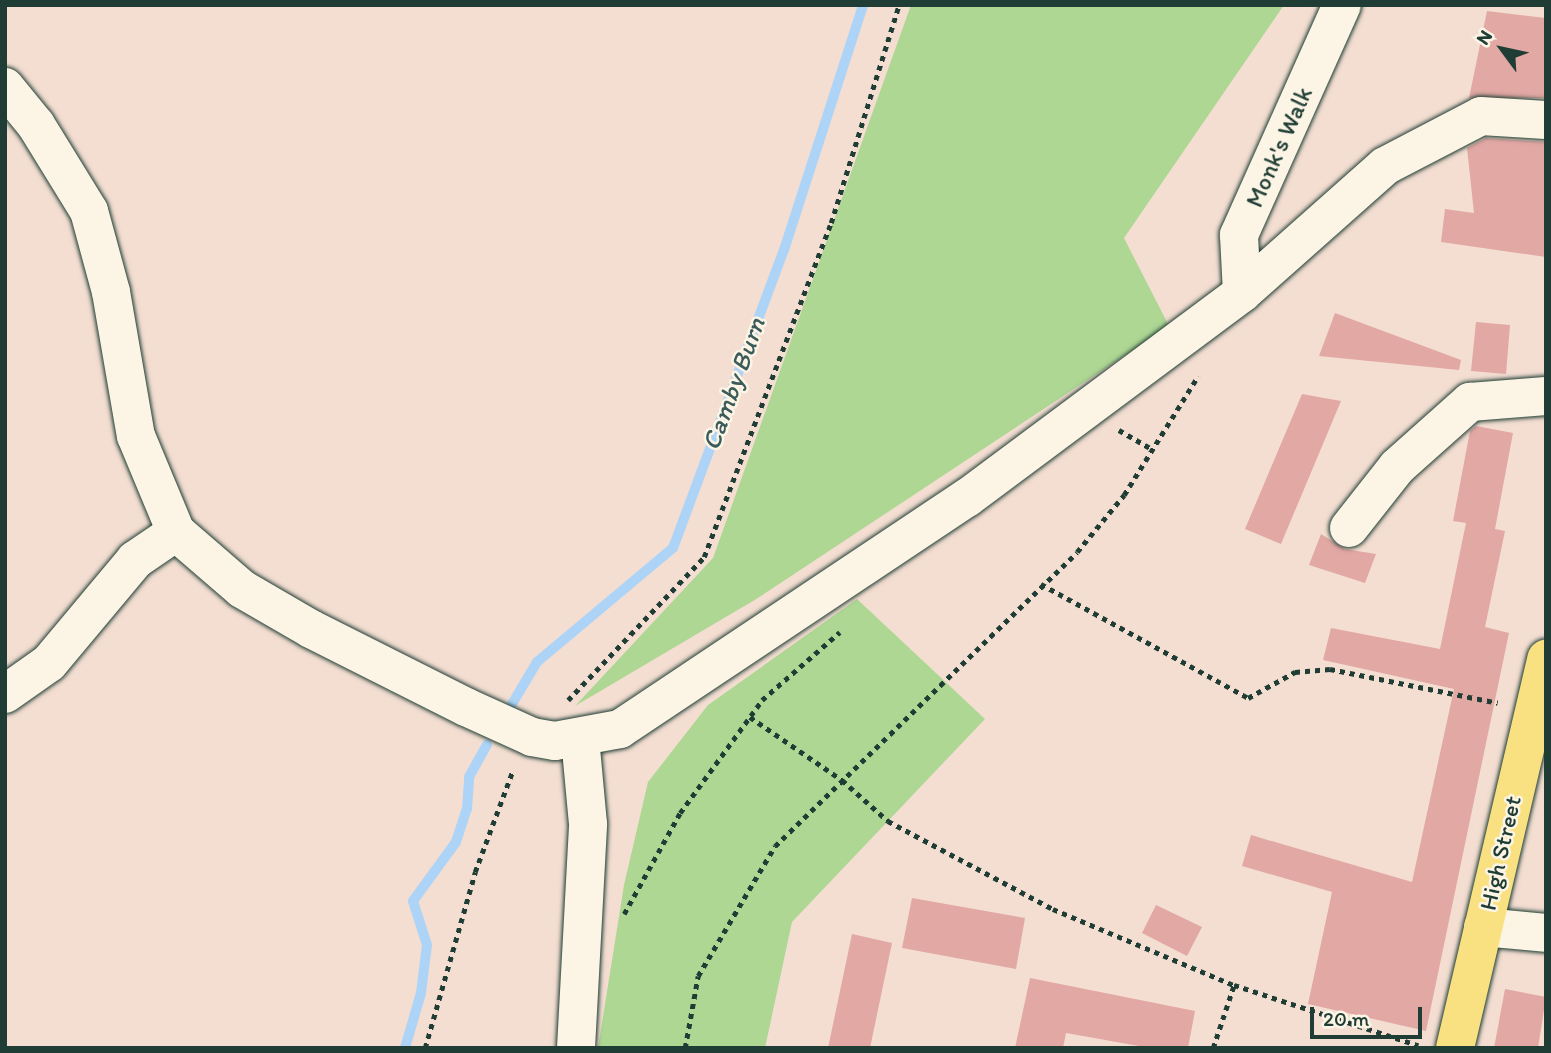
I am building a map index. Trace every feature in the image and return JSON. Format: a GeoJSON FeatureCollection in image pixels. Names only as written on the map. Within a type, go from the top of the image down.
{"type":"FeatureCollection","features":[{"type":"Feature","properties":{"kind":"main road","name":"High Street"},"geometry":{"type":"LineString","coordinates":[[1455,1048],[1546,659]]}},
{"type":"Feature","properties":{"kind":"street","name":"Monk's Walk"},"geometry":{"type":"LineString","coordinates":[[1242,293],[1239,235],[1342,5]]}},
{"type":"Feature","properties":{"kind":"street"},"geometry":{"type":"LineString","coordinates":[[5,87],[36,125],[89,211],[111,292],[136,436],[176,532],[242,589],[311,629],[532,737],[580,737],[620,729],[944,513],[1242,293],[1385,166],[1481,116],[1546,120]]}},
{"type":"Feature","properties":{"kind":"street"},"geometry":{"type":"LineString","coordinates":[[1349,528],[1397,467],[1471,402],[1546,396]]}},
{"type":"Feature","properties":{"kind":"street"},"geometry":{"type":"LineString","coordinates":[[5,694],[49,663],[135,560],[176,532]]}},
{"type":"Feature","properties":{"kind":"street"},"geometry":{"type":"LineString","coordinates":[[576,1048],[588,824],[580,737]]}},
{"type":"Feature","properties":{"kind":"street"},"geometry":{"type":"LineString","coordinates":[[1483,927],[1546,933]]}},
{"type":"Feature","properties":{"kind":"path"},"geometry":{"type":"LineString","coordinates":[[425,1048],[475,872],[508,779],[532,737],[704,557],[831,223],[899,5]]}},
{"type":"Feature","properties":{"kind":"path"},"geometry":{"type":"LineString","coordinates":[[685,1048],[698,976],[734,907],[775,846],[1041,584],[1077,552],[1124,495],[1150,448],[1203,370]]}},
{"type":"Feature","properties":{"kind":"path"},"geometry":{"type":"LineString","coordinates":[[1115,428],[1150,448]]}},
{"type":"Feature","properties":{"kind":"path"},"geometry":{"type":"LineString","coordinates":[[1041,584],[1248,698],[1295,672],[1330,668],[1534,710]]}},
{"type":"Feature","properties":{"kind":"path"},"geometry":{"type":"LineString","coordinates":[[622,920],[680,813],[749,717],[845,627]]}},
{"type":"Feature","properties":{"kind":"path"},"geometry":{"type":"LineString","coordinates":[[749,717],[842,780],[888,821],[1041,902],[1234,985],[1426,1048]]}},
{"type":"Feature","properties":{"kind":"path"},"geometry":{"type":"LineString","coordinates":[[1213,1048],[1234,985]]}},
{"type":"Feature","properties":{"kind":"green space"},"geometry":{"type":"Polygon","coordinates":[[[911,5],[1284,5],[1124,238],[1169,326],[758,598],[575,706],[713,558],[911,5]]]}},
{"type":"Feature","properties":{"kind":"green space"},"geometry":{"type":"Polygon","coordinates":[[[857,599],[985,719],[792,922],[765,1048],[598,1048],[624,885],[648,782],[708,705],[857,599]]]}},
{"type":"Feature","properties":{"kind":"building"},"geometry":{"type":"Polygon","coordinates":[[[1487,11],[1546,18],[1546,98],[1469,98],[1487,11]]]}},
{"type":"Feature","properties":{"kind":"building"},"geometry":{"type":"Polygon","coordinates":[[[1486,138],[1546,142],[1546,257],[1441,242],[1445,209],[1474,213],[1467,148],[1486,138]]]}},
{"type":"Feature","properties":{"kind":"building"},"geometry":{"type":"Polygon","coordinates":[[[1335,313],[1461,360],[1459,370],[1319,356],[1335,313]]]}},
{"type":"Feature","properties":{"kind":"building"},"geometry":{"type":"Polygon","coordinates":[[[1476,322],[1510,325],[1506,374],[1471,371],[1476,322]]]}},
{"type":"Feature","properties":{"kind":"building"},"geometry":{"type":"Polygon","coordinates":[[[1302,394],[1341,401],[1281,544],[1245,529],[1302,394]]]}},
{"type":"Feature","properties":{"kind":"building"},"geometry":{"type":"Polygon","coordinates":[[[1476,426],[1513,433],[1495,529],[1505,531],[1485,627],[1509,633],[1426,1031],[1308,1004],[1332,892],[1242,866],[1251,835],[1412,882],[1454,689],[1323,660],[1331,628],[1440,649],[1466,523],[1453,521],[1470,431],[1476,426]]]}},
{"type":"Feature","properties":{"kind":"building"},"geometry":{"type":"Polygon","coordinates":[[[1321,534],[1345,549],[1376,554],[1365,583],[1309,565],[1321,534]]]}},
{"type":"Feature","properties":{"kind":"building"},"geometry":{"type":"Polygon","coordinates":[[[912,898],[1025,918],[1016,969],[902,948],[912,898]]]}},
{"type":"Feature","properties":{"kind":"building"},"geometry":{"type":"Polygon","coordinates":[[[1156,905],[1202,927],[1187,956],[1142,933],[1156,905]]]}},
{"type":"Feature","properties":{"kind":"building"},"geometry":{"type":"Polygon","coordinates":[[[852,934],[892,943],[870,1048],[828,1048],[852,934]]]}},
{"type":"Feature","properties":{"kind":"building"},"geometry":{"type":"Polygon","coordinates":[[[1030,978],[1195,1011],[1188,1048],[1150,1048],[1066,1033],[1063,1048],[1015,1048],[1030,978]]]}},
{"type":"Feature","properties":{"kind":"building"},"geometry":{"type":"Polygon","coordinates":[[[1505,989],[1546,997],[1538,1048],[1494,1048],[1505,989]]]}},
{"type":"Feature","properties":{"kind":"waterway","name":"Camby Burn"},"geometry":{"type":"LineString","coordinates":[[512,704],[537,662],[673,548],[784,250],[863,5]]}},
{"type":"Feature","properties":{"kind":"waterway","name":"Camby Burn"},"geometry":{"type":"LineString","coordinates":[[405,1048],[421,993],[427,945],[413,901],[456,842],[467,809],[469,777],[487,745]]}}]}
